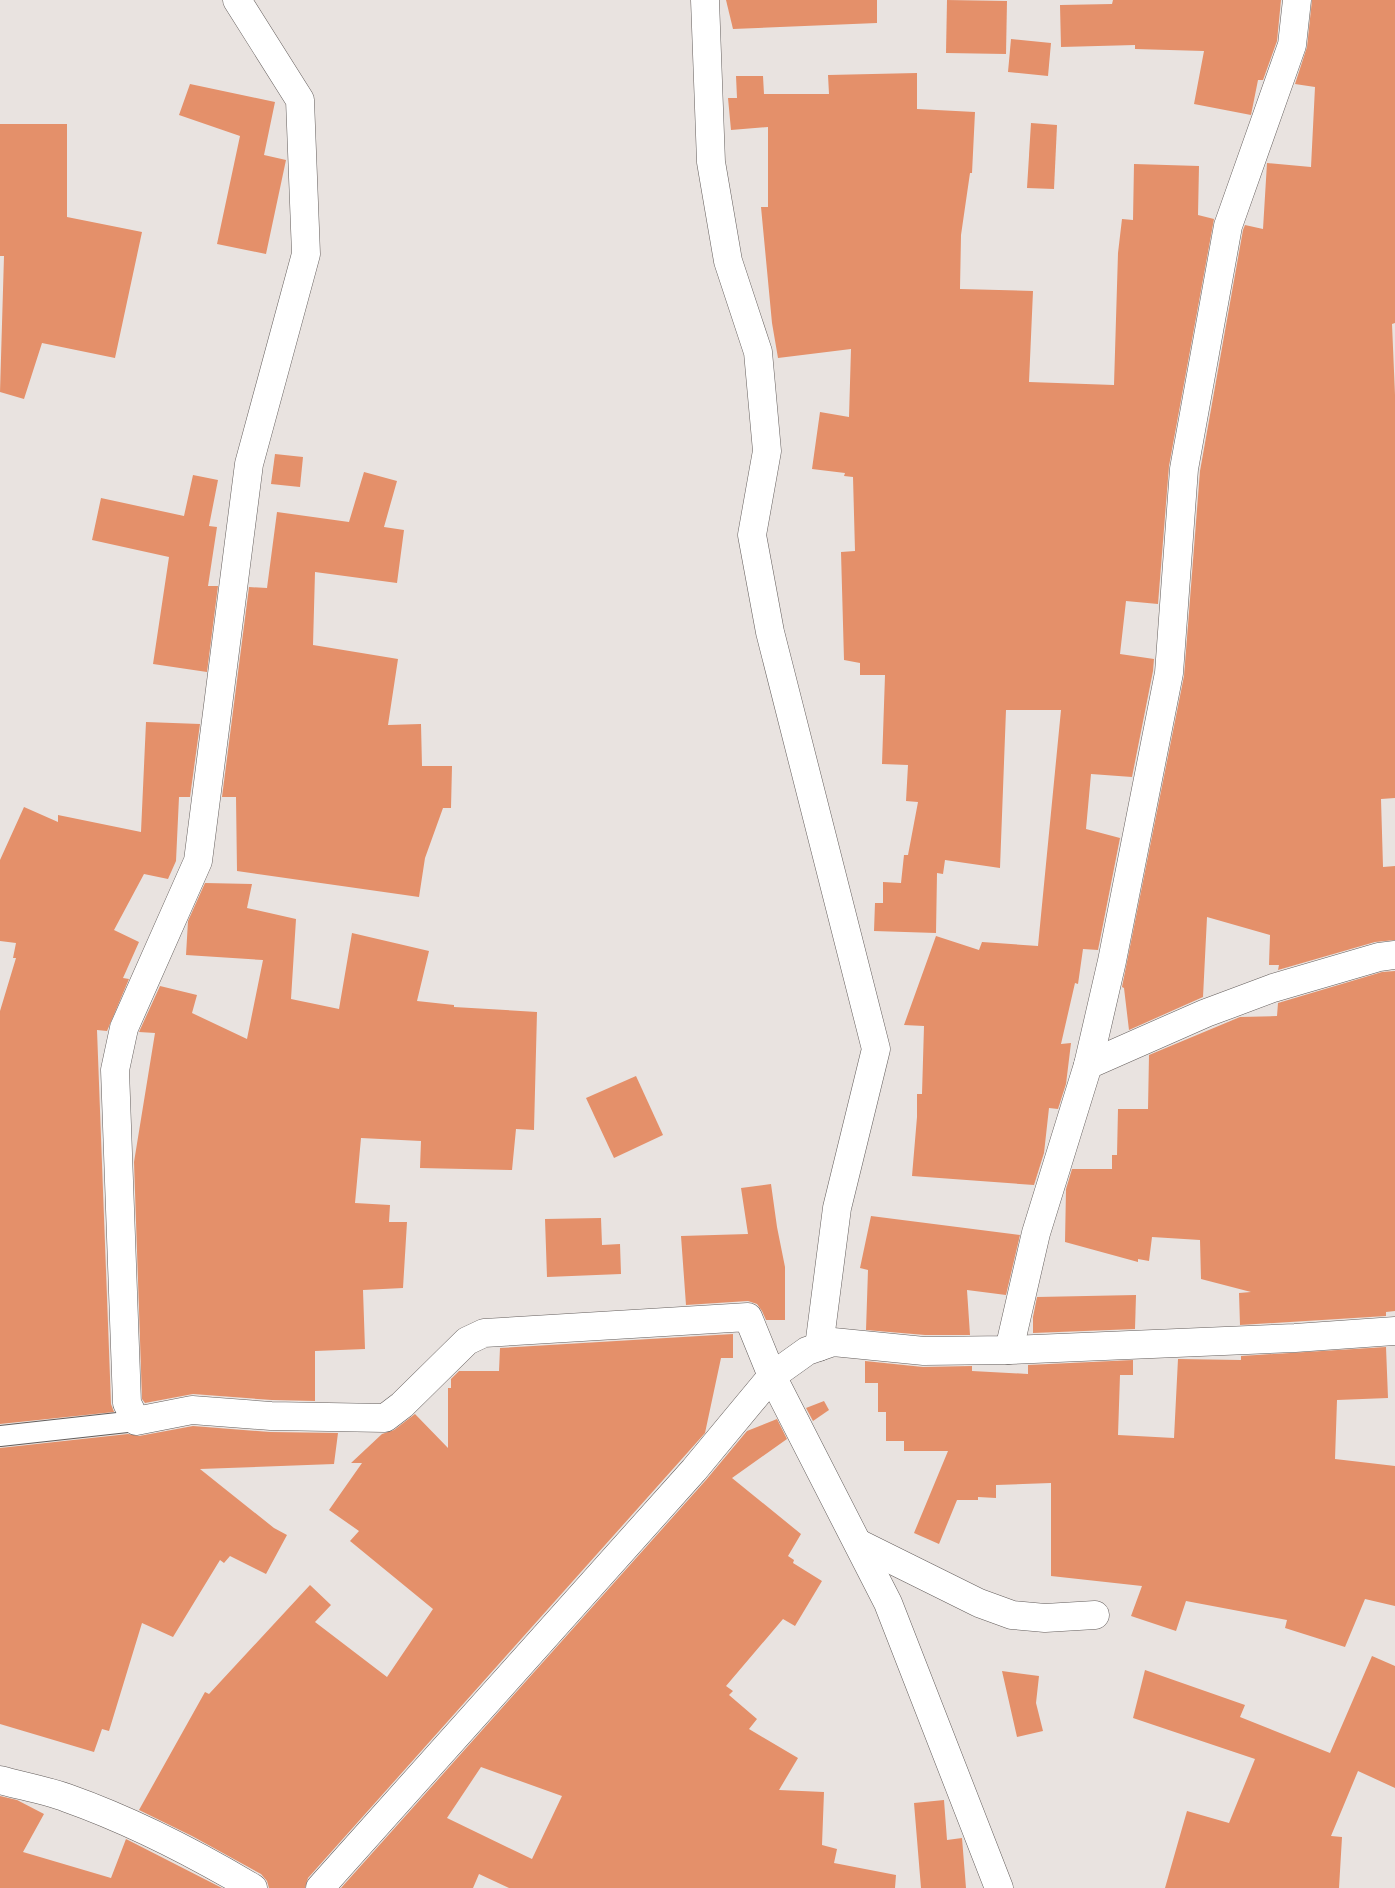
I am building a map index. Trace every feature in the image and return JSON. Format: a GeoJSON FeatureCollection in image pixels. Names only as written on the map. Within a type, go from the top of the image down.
{"type":"FeatureCollection","features":[{"type":"Feature","properties":{"kind":"street"},"geometry":{"type":"LineString","coordinates":[[237,0],[300,100],[306,254],[249,464],[198,861],[124,1028],[115,1070],[127,1403],[136,1421],[192,1410],[272,1416],[384,1418],[402,1406],[467,1341],[484,1333],[748,1317],[772,1376],[888,1603],[999,1888]]}},
{"type":"Feature","properties":{"kind":"street"},"geometry":{"type":"LineString","coordinates":[[705,0],[711,162],[728,261],[758,352],[767,451],[752,535],[770,632],[876,1050],[838,1208],[819,1347]]}},
{"type":"Feature","properties":{"kind":"street"},"geometry":{"type":"LineString","coordinates":[[1009,1350],[1036,1233],[1088,1065],[1112,961],[1169,673],[1184,469],[1228,226],[1292,45],[1297,0]]}},
{"type":"Feature","properties":{"kind":"street"},"geometry":{"type":"LineString","coordinates":[[1088,1065],[1206,1013],[1273,988],[1379,957],[1395,955]]}},
{"type":"Feature","properties":{"kind":"street"},"geometry":{"type":"LineString","coordinates":[[320,1888],[694,1470],[772,1376],[808,1351],[833,1342],[924,1352],[1296,1338],[1395,1332]]}},
{"type":"Feature","properties":{"kind":"street"},"geometry":{"type":"LineString","coordinates":[[858,1543],[979,1603],[1012,1615],[1045,1618],[1095,1615]]}},
{"type":"Feature","properties":{"kind":"street"},"geometry":{"type":"LineString","coordinates":[[0,1780],[66,1797],[145,1830],[201,1857],[253,1888]]}},
{"type":"Feature","properties":{"kind":"lane"},"geometry":{"type":"LineString","coordinates":[[0,1436],[136,1421]]}},
{"type":"Feature","properties":{"kind":"building"},"geometry":{"type":"Polygon","coordinates":[[[726,0],[877,0],[877,23],[733,29],[726,0]]]}},
{"type":"Feature","properties":{"kind":"building"},"geometry":{"type":"Polygon","coordinates":[[[947,0],[1007,1],[1006,54],[946,53],[947,0]]]}},
{"type":"Feature","properties":{"kind":"building"},"geometry":{"type":"Polygon","coordinates":[[[1113,0],[1281,0],[1277,41],[1263,80],[1258,80],[1251,115],[1194,104],[1204,51],[1135,49],[1135,45],[1061,47],[1060,5],[1112,4],[1113,0]]]}},
{"type":"Feature","properties":{"kind":"building"},"geometry":{"type":"Polygon","coordinates":[[[1312,0],[1395,0],[1395,323],[1392,324],[1395,395],[1395,798],[1381,799],[1383,867],[1395,866],[1395,940],[1375,942],[1278,970],[1279,965],[1269,965],[1270,935],[1207,917],[1203,997],[1129,1030],[1124,988],[1122,987],[1184,676],[1200,471],[1243,230],[1245,225],[1263,229],[1267,163],[1311,167],[1315,87],[1295,84],[1307,47],[1312,0]]]}},
{"type":"Feature","properties":{"kind":"building"},"geometry":{"type":"Polygon","coordinates":[[[1011,39],[1051,43],[1048,76],[1008,72],[1011,39]]]}},
{"type":"Feature","properties":{"kind":"building"},"geometry":{"type":"Polygon","coordinates":[[[917,73],[917,109],[975,112],[972,173],[970,173],[961,235],[960,289],[1033,291],[1029,382],[1114,385],[1118,253],[1122,219],[1133,220],[1134,164],[1199,166],[1198,215],[1214,219],[1169,466],[1158,604],[1126,601],[1120,654],[1154,659],[1153,671],[1132,777],[1091,774],[1086,829],[1120,838],[1098,950],[1083,949],[1078,984],[1075,983],[1061,1044],[1071,1043],[1066,1084],[1058,1109],[1049,1108],[1044,1153],[1034,1185],[912,1176],[917,1094],[922,1094],[924,1026],[904,1025],[936,936],[979,950],[982,942],[1038,946],[1061,710],[1006,710],[1000,868],[945,860],[943,874],[937,873],[936,933],[874,931],[875,903],[883,903],[883,882],[901,883],[904,855],[908,855],[918,802],[906,801],[908,765],[882,764],[885,675],[860,675],[860,663],[844,660],[841,552],[855,551],[853,477],[844,476],[845,473],[812,469],[820,412],[849,417],[851,349],[778,358],[772,323],[761,207],[768,207],[768,127],[731,130],[728,98],[737,98],[736,76],[763,76],[764,94],[829,94],[828,75],[917,73]]]}},
{"type":"Feature","properties":{"kind":"building"},"geometry":{"type":"Polygon","coordinates":[[[190,84],[275,102],[264,155],[286,160],[266,254],[217,244],[240,136],[179,115],[190,84]]]}},
{"type":"Feature","properties":{"kind":"building"},"geometry":{"type":"Polygon","coordinates":[[[1031,123],[1057,125],[1054,189],[1027,188],[1031,123]]]}},
{"type":"Feature","properties":{"kind":"building"},"geometry":{"type":"Polygon","coordinates":[[[0,124],[67,124],[67,217],[142,232],[115,358],[42,343],[24,399],[0,392],[4,256],[0,256],[0,124]]]}},
{"type":"Feature","properties":{"kind":"building"},"geometry":{"type":"Polygon","coordinates":[[[275,454],[303,457],[300,487],[271,484],[275,454]]]}},
{"type":"Feature","properties":{"kind":"building"},"geometry":{"type":"Polygon","coordinates":[[[364,472],[397,481],[384,527],[404,530],[397,583],[315,572],[313,645],[398,659],[388,725],[421,724],[422,766],[452,766],[451,808],[443,808],[425,858],[419,897],[237,871],[236,797],[222,797],[249,587],[267,588],[277,512],[349,522],[364,472]]]}},
{"type":"Feature","properties":{"kind":"building"},"geometry":{"type":"Polygon","coordinates":[[[193,475],[218,480],[209,526],[217,527],[208,586],[218,586],[207,672],[153,664],[169,557],[92,540],[101,498],[184,516],[193,475]]]}},
{"type":"Feature","properties":{"kind":"building"},"geometry":{"type":"Polygon","coordinates":[[[146,722],[200,724],[190,797],[179,797],[176,861],[168,879],[144,874],[114,930],[139,942],[123,978],[129,979],[107,1031],[97,1030],[111,1404],[114,1412],[0,1424],[0,1011],[16,958],[13,958],[16,943],[0,941],[0,860],[24,807],[58,822],[58,815],[141,832],[146,722]]]}},
{"type":"Feature","properties":{"kind":"building"},"geometry":{"type":"Polygon","coordinates":[[[205,883],[252,884],[247,908],[296,919],[291,999],[339,1009],[352,933],[429,951],[417,1001],[454,1005],[454,1007],[537,1012],[534,1130],[516,1129],[512,1170],[420,1168],[421,1141],[361,1138],[355,1203],[390,1205],[389,1222],[407,1222],[403,1288],[363,1290],[365,1349],[315,1351],[315,1401],[193,1394],[145,1403],[142,1399],[134,1162],[155,1033],[139,1032],[160,986],[197,995],[192,1013],[247,1039],[263,960],[186,955],[188,921],[205,883]]]}},
{"type":"Feature","properties":{"kind":"building"},"geometry":{"type":"Polygon","coordinates":[[[1395,971],[1395,1311],[1386,1312],[1386,1316],[1240,1325],[1239,1293],[1251,1292],[1201,1279],[1200,1240],[1152,1237],[1149,1261],[1138,1259],[1138,1262],[1065,1242],[1066,1189],[1072,1169],[1112,1169],[1112,1155],[1117,1155],[1118,1109],[1148,1109],[1149,1055],[1240,1017],[1277,1016],[1278,1003],[1382,972],[1395,971]]]}},
{"type":"Feature","properties":{"kind":"building"},"geometry":{"type":"Polygon","coordinates":[[[636,1076],[663,1135],[614,1158],[586,1098],[636,1076]]]}},
{"type":"Feature","properties":{"kind":"building"},"geometry":{"type":"Polygon","coordinates":[[[771,1184],[785,1267],[785,1320],[766,1320],[757,1304],[748,1301],[686,1305],[681,1236],[748,1234],[741,1188],[771,1184]]]}},
{"type":"Feature","properties":{"kind":"building"},"geometry":{"type":"Polygon","coordinates":[[[871,1216],[1020,1235],[1006,1295],[967,1290],[970,1335],[925,1335],[866,1330],[868,1270],[860,1268],[871,1216]]]}},
{"type":"Feature","properties":{"kind":"building"},"geometry":{"type":"Polygon","coordinates":[[[601,1218],[602,1245],[620,1244],[621,1274],[547,1277],[545,1219],[601,1218]]]}},
{"type":"Feature","properties":{"kind":"building"},"geometry":{"type":"Polygon","coordinates":[[[1136,1295],[1135,1329],[1033,1333],[1033,1317],[1037,1297],[1136,1295]]]}},
{"type":"Feature","properties":{"kind":"building"},"geometry":{"type":"Polygon","coordinates":[[[733,1334],[733,1358],[721,1358],[705,1433],[308,1878],[305,1888],[269,1888],[267,1881],[261,1874],[192,1836],[139,1810],[205,1692],[209,1694],[310,1585],[331,1605],[315,1622],[387,1677],[433,1609],[350,1541],[359,1531],[329,1510],[362,1463],[351,1463],[382,1434],[394,1430],[415,1414],[448,1448],[448,1388],[451,1388],[451,1379],[459,1371],[499,1371],[500,1348],[733,1334]]]}},
{"type":"Feature","properties":{"kind":"building"},"geometry":{"type":"Polygon","coordinates":[[[1386,1347],[1388,1398],[1337,1400],[1335,1459],[1395,1466],[1395,1606],[1365,1599],[1345,1647],[1285,1628],[1287,1620],[1186,1601],[1176,1631],[1131,1616],[1142,1586],[1051,1576],[1051,1483],[996,1485],[996,1498],[978,1497],[978,1500],[957,1500],[939,1544],[914,1533],[948,1451],[904,1451],[904,1441],[886,1441],[886,1412],[878,1412],[878,1383],[865,1383],[865,1361],[923,1367],[972,1366],[972,1371],[1028,1374],[1028,1365],[1133,1360],[1133,1375],[1120,1375],[1118,1435],[1174,1438],[1178,1359],[1241,1360],[1241,1356],[1386,1347]]]}},
{"type":"Feature","properties":{"kind":"building"},"geometry":{"type":"Polygon","coordinates":[[[824,1401],[829,1410],[813,1421],[806,1408],[824,1401]]]}},
{"type":"Feature","properties":{"kind":"building"},"geometry":{"type":"Polygon","coordinates":[[[777,1419],[787,1439],[732,1478],[801,1534],[788,1556],[794,1560],[793,1563],[822,1581],[795,1626],[783,1619],[726,1686],[733,1691],[729,1695],[757,1719],[749,1729],[798,1758],[779,1790],[824,1792],[822,1845],[837,1849],[834,1863],[896,1875],[895,1888],[509,1888],[479,1874],[473,1888],[341,1888],[706,1480],[747,1431],[777,1419]],[[481,1767],[447,1818],[532,1859],[562,1796],[481,1767]]]}},
{"type":"Feature","properties":{"kind":"building"},"geometry":{"type":"Polygon","coordinates":[[[193,1426],[270,1432],[338,1433],[334,1464],[200,1469],[274,1528],[287,1535],[266,1574],[230,1556],[224,1563],[220,1560],[173,1637],[142,1623],[109,1731],[102,1729],[94,1752],[0,1724],[0,1448],[128,1434],[139,1436],[193,1426]]]}},
{"type":"Feature","properties":{"kind":"building"},"geometry":{"type":"Polygon","coordinates":[[[1372,1656],[1395,1666],[1395,1788],[1358,1771],[1331,1836],[1342,1837],[1339,1888],[1165,1888],[1187,1811],[1229,1823],[1255,1759],[1133,1718],[1145,1670],[1245,1705],[1240,1717],[1330,1753],[1372,1656]]]}},
{"type":"Feature","properties":{"kind":"building"},"geometry":{"type":"Polygon","coordinates":[[[1002,1671],[1039,1676],[1036,1703],[1043,1731],[1017,1737],[1002,1671]]]}},
{"type":"Feature","properties":{"kind":"building"},"geometry":{"type":"Polygon","coordinates":[[[0,1796],[17,1800],[44,1814],[23,1852],[111,1878],[126,1839],[222,1888],[0,1888],[0,1796]]]}},
{"type":"Feature","properties":{"kind":"building"},"geometry":{"type":"Polygon","coordinates":[[[944,1800],[947,1840],[962,1838],[966,1888],[921,1888],[914,1803],[944,1800]]]}}]}
